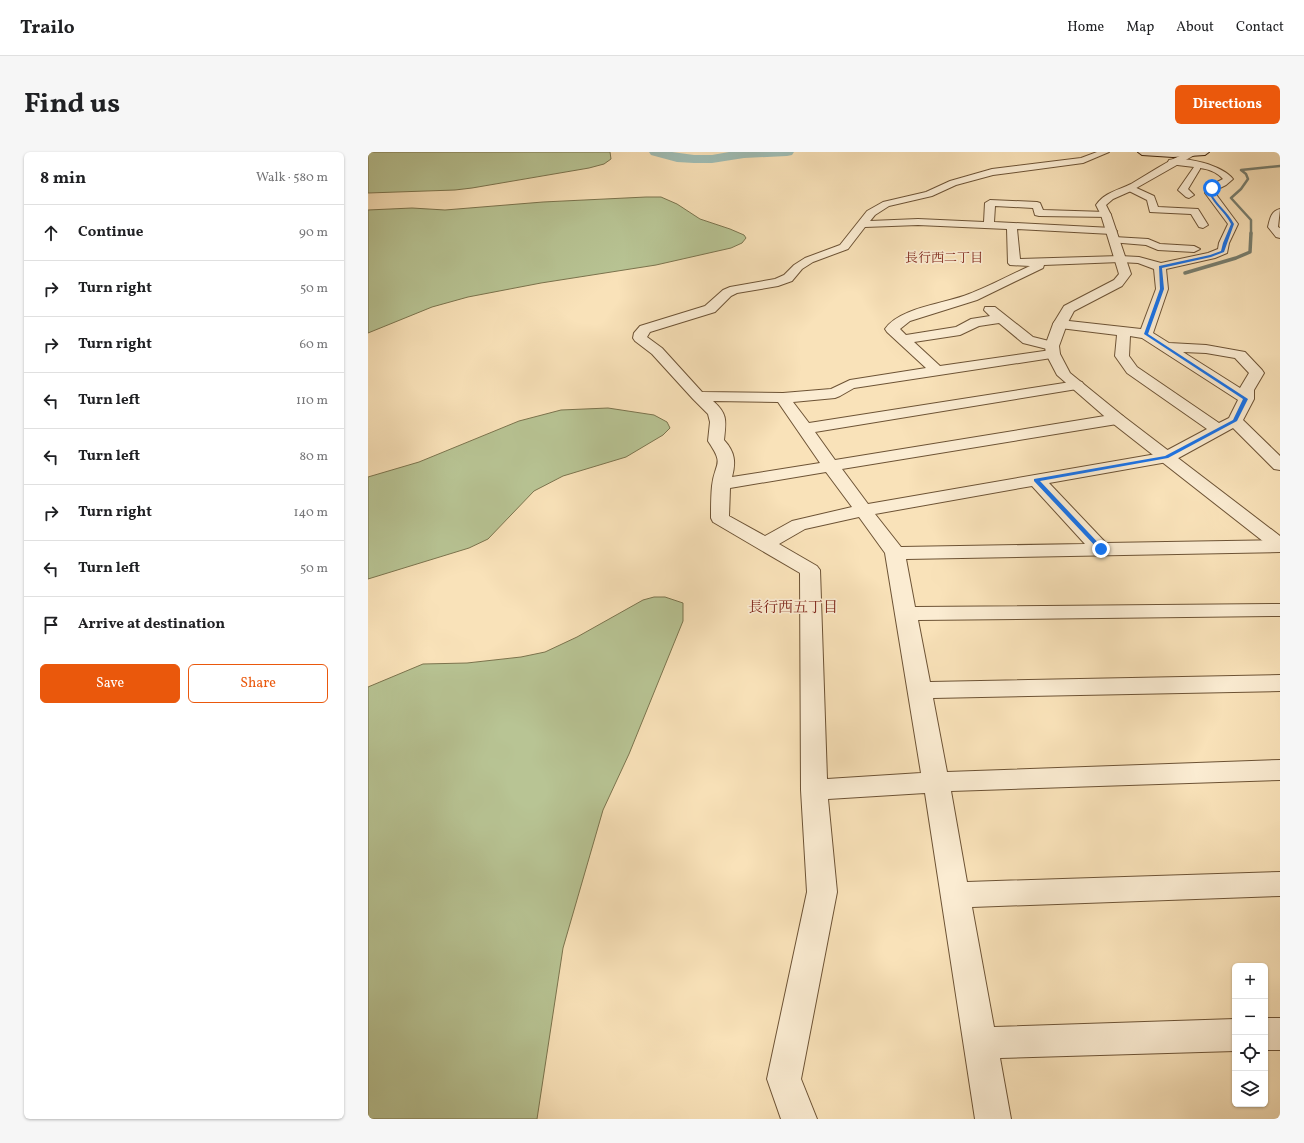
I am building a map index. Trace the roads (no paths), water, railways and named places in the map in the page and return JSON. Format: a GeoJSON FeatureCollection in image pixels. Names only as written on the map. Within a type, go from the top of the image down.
{"type":"FeatureCollection","features":[{"type":"Feature","properties":{"kind":"street"},"geometry":{"type":"LineString","coordinates":[[799,1119],[784,1079],[822,892],[814,790],[810,570],[720,518],[721,484],[727,465],[725,450],[716,440],[718,422],[716,412],[698,396],[657,351],[640,338],[641,333],[646,329],[667,321],[698,314],[710,309],[727,293],[734,290],[788,278],[809,260],[844,247],[862,224],[877,209],[886,204],[929,194],[954,183],[992,172],[1083,160],[1105,152]]}},
{"type":"Feature","properties":{"kind":"street"},"geometry":{"type":"LineString","coordinates":[[1142,152],[1199,153]]}},
{"type":"Feature","properties":{"kind":"street"},"geometry":{"type":"LineString","coordinates":[[1052,350],[1060,324],[1069,308],[1118,283],[1125,274],[1113,235],[1101,205],[1106,198],[1170,169],[1199,153]]}},
{"type":"Feature","properties":{"kind":"street"},"geometry":{"type":"LineString","coordinates":[[1170,169],[1194,172],[1183,190],[1189,195]]}},
{"type":"Feature","properties":{"kind":"street"},"geometry":{"type":"LineString","coordinates":[[1012,226],[1014,263],[1046,263],[1120,259],[1139,260],[1160,267],[1211,256],[1222,252],[1233,224],[1210,193],[1212,188],[1228,179],[1217,169],[1170,169]]}},
{"type":"Feature","properties":{"kind":"street"},"geometry":{"type":"LineString","coordinates":[[1130,188],[1151,198],[1154,210],[1194,211],[1203,225]]}},
{"type":"Feature","properties":{"kind":"street"},"geometry":{"type":"LineString","coordinates":[[989,225],[990,203],[1037,205],[1039,213],[1106,215]]}},
{"type":"Feature","properties":{"kind":"street"},"geometry":{"type":"LineString","coordinates":[[1280,212],[1276,216],[1277,222],[1273,228],[1280,235]]}},
{"type":"Feature","properties":{"kind":"street"},"geometry":{"type":"LineString","coordinates":[[862,224],[918,222],[1012,226],[1113,235],[1148,242],[1158,248],[1194,249]]}},
{"type":"Feature","properties":{"kind":"street"},"geometry":{"type":"LineString","coordinates":[[953,235],[956,224]]}},
{"type":"Feature","properties":{"kind":"street"},"geometry":{"type":"LineString","coordinates":[[937,371],[892,329],[905,318],[973,297],[1046,263]]}},
{"type":"Feature","properties":{"kind":"street"},"geometry":{"type":"LineString","coordinates":[[1146,334],[1162,289],[1160,267]]}},
{"type":"Feature","properties":{"kind":"street"},"geometry":{"type":"LineString","coordinates":[[973,297],[1028,340],[1052,350],[1064,375],[1117,419],[1280,545]]}},
{"type":"Feature","properties":{"kind":"street"},"geometry":{"type":"LineString","coordinates":[[904,339],[960,331],[976,322],[1001,319]]}},
{"type":"Feature","properties":{"kind":"street"},"geometry":{"type":"LineString","coordinates":[[1060,324],[1146,334],[1246,399]]}},
{"type":"Feature","properties":{"kind":"street"},"geometry":{"type":"LineString","coordinates":[[1124,332],[1122,356],[1132,370],[1219,430]]}},
{"type":"Feature","properties":{"kind":"street"},"geometry":{"type":"LineString","coordinates":[[765,544],[799,525],[864,510],[1167,457],[1235,420],[1246,399],[1246,390],[1257,372],[1240,355],[1206,349],[1167,347]]}},
{"type":"Feature","properties":{"kind":"street"},"geometry":{"type":"LineString","coordinates":[[698,396],[783,398],[835,393],[850,384],[937,371],[1052,350]]}},
{"type":"Feature","properties":{"kind":"street"},"geometry":{"type":"LineString","coordinates":[[805,429],[1077,385]]}},
{"type":"Feature","properties":{"kind":"street"},"geometry":{"type":"LineString","coordinates":[[783,398],[895,553],[936,782],[993,1119]]}},
{"type":"Feature","properties":{"kind":"street"},"geometry":{"type":"LineString","coordinates":[[721,484],[1117,419]]}},
{"type":"Feature","properties":{"kind":"street"},"geometry":{"type":"LineString","coordinates":[[1235,420],[1280,465]]}},
{"type":"Feature","properties":{"kind":"street"},"geometry":{"type":"LineString","coordinates":[[1036,480],[1101,549]]}},
{"type":"Feature","properties":{"kind":"street"},"geometry":{"type":"LineString","coordinates":[[895,553],[1280,545]]}},
{"type":"Feature","properties":{"kind":"street"},"geometry":{"type":"LineString","coordinates":[[906,614],[1280,610]]}},
{"type":"Feature","properties":{"kind":"street"},"geometry":{"type":"LineString","coordinates":[[920,690],[1280,683]]}},
{"type":"Feature","properties":{"kind":"street"},"geometry":{"type":"LineString","coordinates":[[814,790],[936,782],[1280,770]]}},
{"type":"Feature","properties":{"kind":"street"},"geometry":{"type":"LineString","coordinates":[[955,895],[1280,884]]}},
{"type":"Feature","properties":{"kind":"street"},"geometry":{"type":"LineString","coordinates":[[1268,1034],[1280,1034]]}},
{"type":"Feature","properties":{"kind":"street"},"geometry":{"type":"LineString","coordinates":[[980,1043],[1232,1035]]}},
{"type":"Feature","properties":{"kind":"waterway"},"geometry":{"type":"LineString","coordinates":[[656,152],[677,158],[694,159],[712,159],[744,154],[787,152]]}},
{"type":"Feature","properties":{"kind":"waterway"},"geometry":{"type":"LineString","coordinates":[[1251,233],[1251,220],[1231,198],[1241,189],[1248,179],[1246,174],[1241,170],[1280,166]]}},
{"type":"Feature","properties":{"kind":"waterway"},"geometry":{"type":"LineString","coordinates":[[1185,273],[1236,258],[1250,252],[1251,233]]}},
{"type":"Feature","properties":{"kind":"district","name":"長行西二丁目"},"geometry":{"type":"Point","coordinates":[944,257]}},
{"type":"Feature","properties":{"kind":"district","name":"長行西五丁目"},"geometry":{"type":"Point","coordinates":[793,607]}}]}
